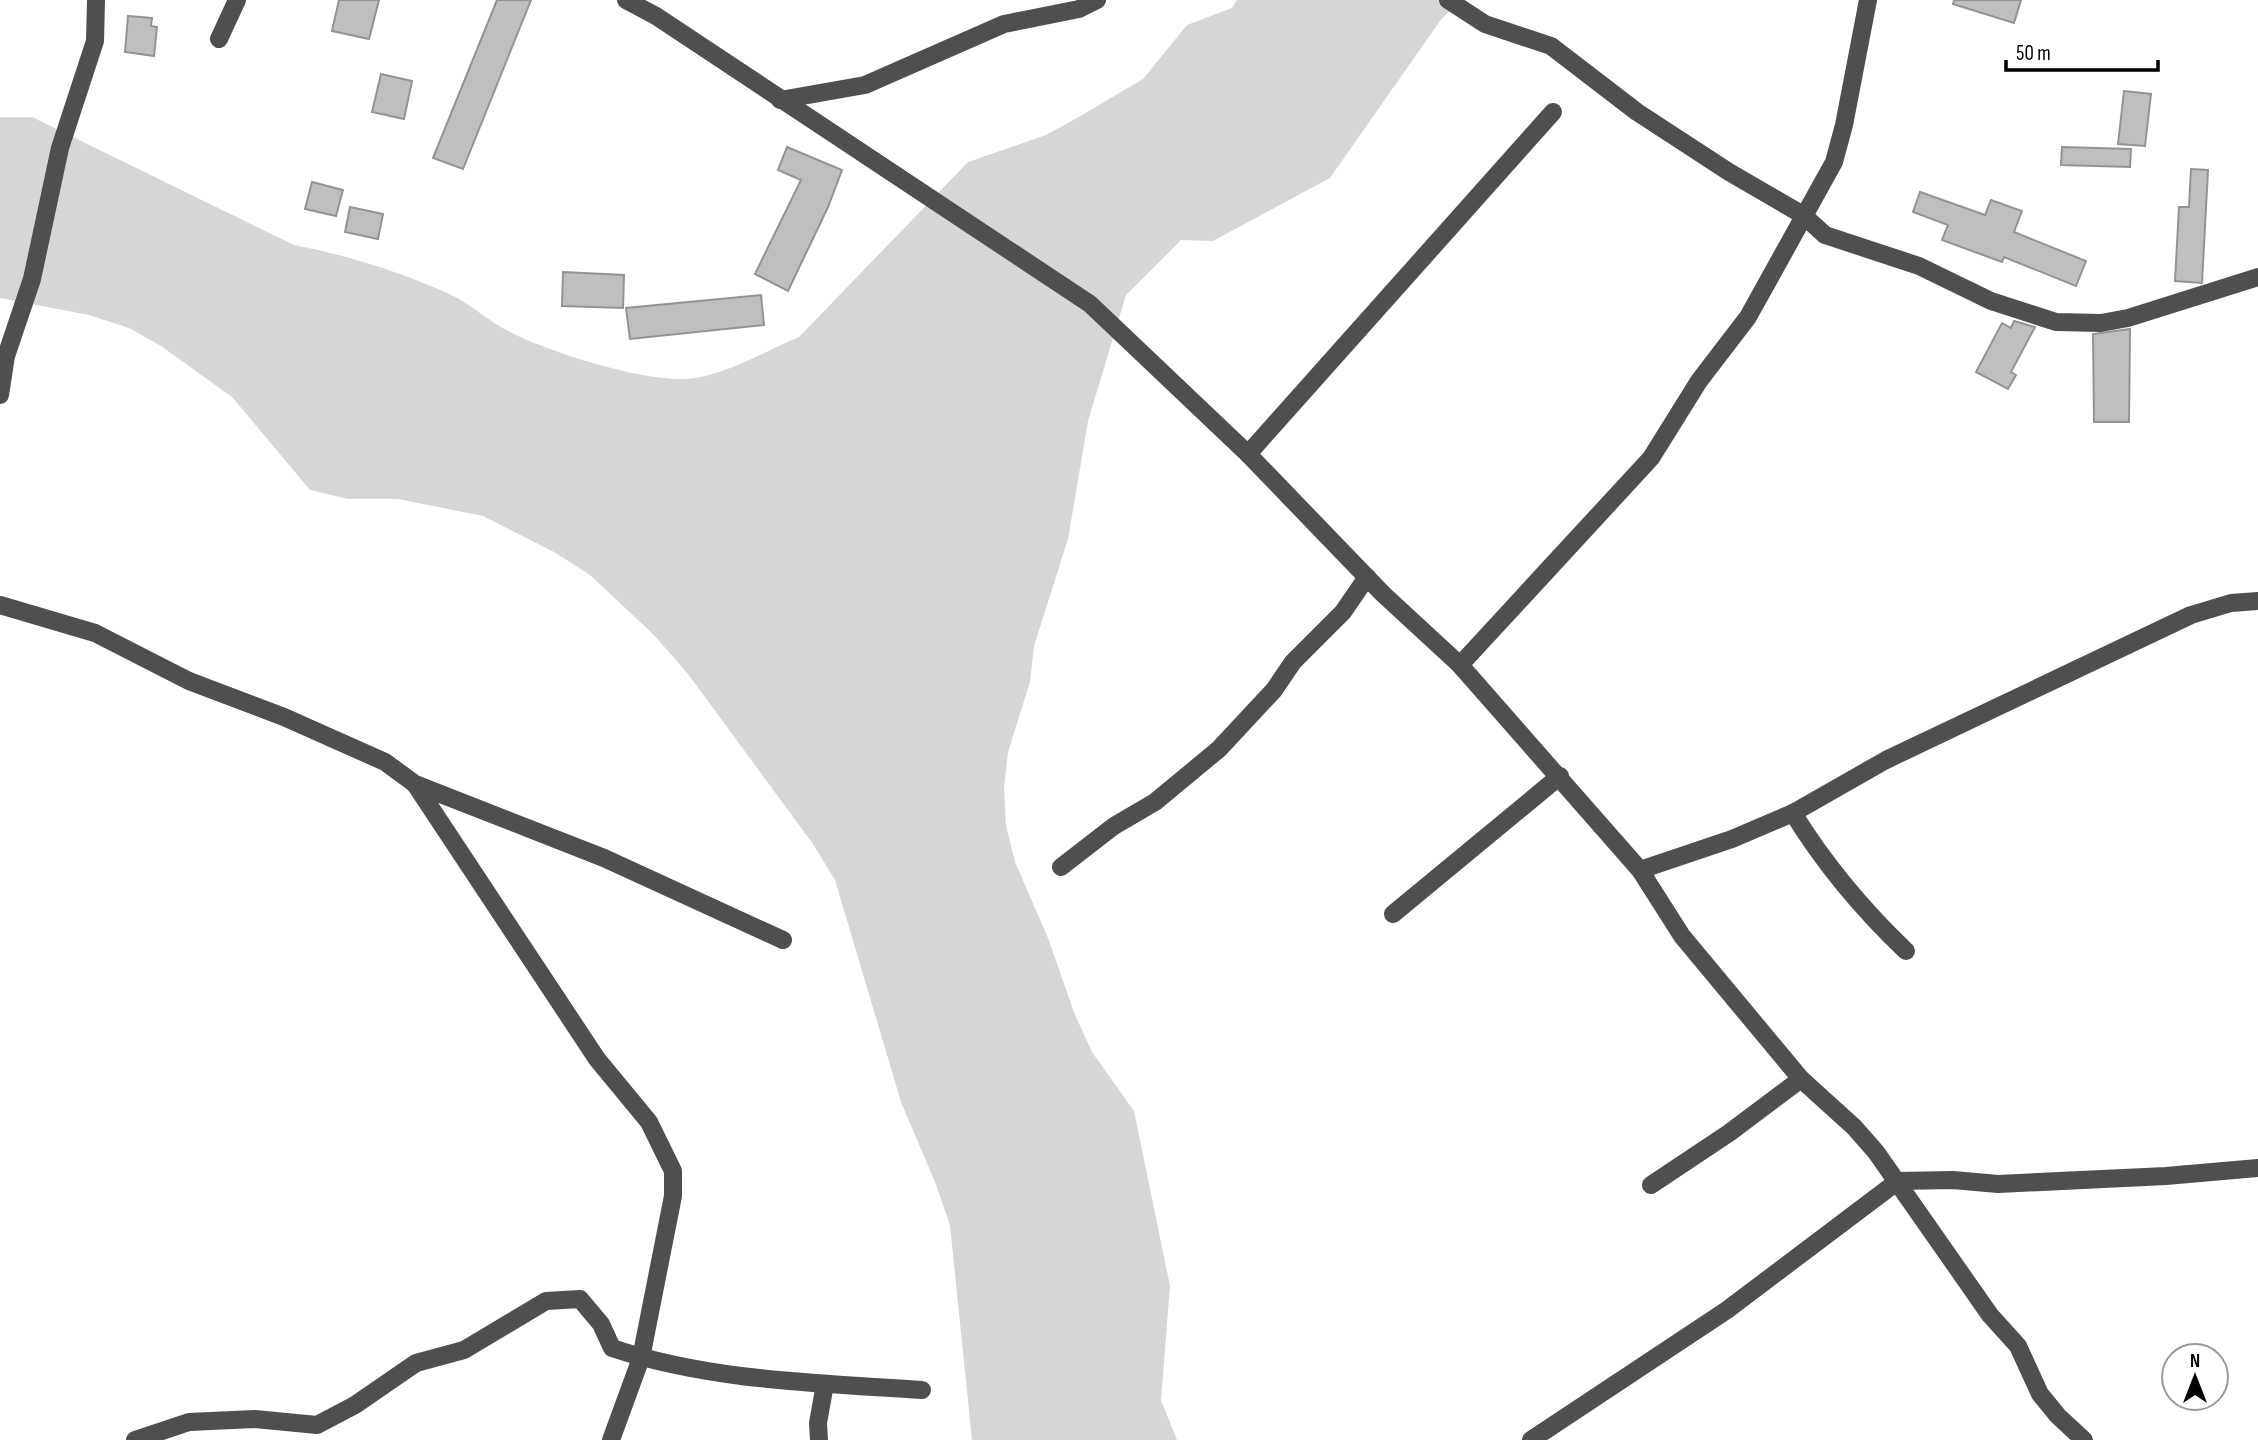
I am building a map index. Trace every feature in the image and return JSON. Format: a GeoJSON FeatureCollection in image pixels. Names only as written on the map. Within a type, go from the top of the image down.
{"type":"FeatureCollection","features":[{"type":"Feature","properties":{"kind":"street"},"geometry":{"type":"LineString","coordinates":[[0,395],[6,356],[32,279],[60,148],[95,41],[96,0]]}},
{"type":"Feature","properties":{"kind":"street"},"geometry":{"type":"LineString","coordinates":[[219,39],[237,0]]}},
{"type":"Feature","properties":{"kind":"street"},"geometry":{"type":"LineString","coordinates":[[626,0],[1090,304],[1248,454],[1367,577],[1460,665],[1640,870],[1682,936],[1801,1079],[1854,1127],[1898,1181],[1990,1315],[2018,1346],[2040,1394],[2084,1440]]}},
{"type":"Feature","properties":{"kind":"street"},"geometry":{"type":"LineString","coordinates":[[780,100],[865,85],[1039,8],[1079,9],[1097,0]]}},
{"type":"Feature","properties":{"kind":"street"},"geometry":{"type":"LineString","coordinates":[[1448,0],[1485,24],[1551,46],[1637,112],[1729,172],[1803,215],[1825,235],[1919,266],[1991,301],[2056,322],[2101,323],[2128,318],[2258,277]]}},
{"type":"Feature","properties":{"kind":"street"},"geometry":{"type":"LineString","coordinates":[[1460,665],[1651,458],[1699,381],[1748,317],[1834,162],[1844,125],[1868,0]]}},
{"type":"Feature","properties":{"kind":"street"},"geometry":{"type":"LineString","coordinates":[[1248,454],[1553,112]]}},
{"type":"Feature","properties":{"kind":"street"},"geometry":{"type":"LineString","coordinates":[[1061,867],[1114,827],[1155,802],[1219,749],[1274,690],[1293,663],[1343,612],[1367,577]]}},
{"type":"Feature","properties":{"kind":"street"},"geometry":{"type":"LineString","coordinates":[[1640,870],[1732,839],[1793,813],[1886,760],[2191,615],[2231,603],[2258,601]]}},
{"type":"Feature","properties":{"kind":"street"},"geometry":{"type":"LineString","coordinates":[[0,605],[95,633],[189,681],[284,717],[385,762],[415,784],[604,858],[783,940]]}},
{"type":"Feature","properties":{"kind":"street"},"geometry":{"type":"LineString","coordinates":[[1393,914],[1560,776]]}},
{"type":"Feature","properties":{"kind":"street"},"geometry":{"type":"LineString","coordinates":[[415,784],[597,1059],[649,1122],[673,1171],[673,1196],[641,1358],[611,1440]]}},
{"type":"Feature","properties":{"kind":"street"},"geometry":{"type":"LineString","coordinates":[[1793,813],[1817,852],[1856,900],[1906,951]]}},
{"type":"Feature","properties":{"kind":"street"},"geometry":{"type":"LineString","coordinates":[[1651,1185],[1729,1133],[1801,1079]]}},
{"type":"Feature","properties":{"kind":"street"},"geometry":{"type":"LineString","coordinates":[[1531,1440],[1727,1310],[1898,1181],[1953,1180],[1998,1184],[2166,1176],[2258,1168]]}},
{"type":"Feature","properties":{"kind":"street"},"geometry":{"type":"LineString","coordinates":[[135,1440],[189,1422],[255,1419],[317,1424],[355,1405],[416,1363],[464,1350],[545,1301],[580,1299],[601,1324],[612,1348],[641,1358],[748,1377],[922,1391]]}},
{"type":"Feature","properties":{"kind":"street"},"geometry":{"type":"LineString","coordinates":[[818,1440],[818,1423],[825,1384]]}},
{"type":"Feature","properties":{"kind":"shaded area"},"geometry":{"type":"Polygon","coordinates":[[[1237,0],[1459,0],[1440,21],[1330,178],[1213,241],[1181,240],[1126,295],[1088,421],[1068,539],[1034,646],[1030,682],[1008,752],[1004,788],[1006,826],[1015,862],[1048,938],[1075,1015],[1092,1052],[1134,1111],[1170,1286],[1161,1400],[1177,1440],[972,1440],[950,1225],[901,1102],[835,880],[813,844],[688,674],[654,635],[590,575],[554,552],[483,516],[398,499],[348,499],[310,490],[232,397],[161,346],[129,328],[89,315],[0,298],[0,117],[32,117],[294,245],[372,264],[428,285],[455,297],[510,332],[550,349],[601,366],[653,377],[695,378],[735,366],[799,337],[968,162],[1046,135],[1143,79],[1187,25],[1232,8],[1237,0]]]}},
{"type":"Feature","properties":{"kind":"building"},"geometry":{"type":"Polygon","coordinates":[[[339,0],[379,0],[369,39],[332,31],[339,0]]]}},
{"type":"Feature","properties":{"kind":"building"},"geometry":{"type":"Polygon","coordinates":[[[497,0],[531,0],[463,169],[433,158],[497,0]]]}},
{"type":"Feature","properties":{"kind":"building"},"geometry":{"type":"Polygon","coordinates":[[[1954,0],[2021,0],[2014,23],[1953,4],[1954,0]]]}},
{"type":"Feature","properties":{"kind":"building"},"geometry":{"type":"Polygon","coordinates":[[[128,16],[152,18],[151,26],[157,27],[154,56],[125,52],[128,16]]]}},
{"type":"Feature","properties":{"kind":"building"},"geometry":{"type":"Polygon","coordinates":[[[381,74],[412,81],[404,119],[372,112],[381,74]]]}},
{"type":"Feature","properties":{"kind":"building"},"geometry":{"type":"Polygon","coordinates":[[[2124,91],[2151,94],[2145,146],[2118,144],[2124,91]]]}},
{"type":"Feature","properties":{"kind":"building"},"geometry":{"type":"Polygon","coordinates":[[[787,147],[842,170],[828,207],[788,291],[755,274],[801,180],[778,170],[787,147]]]}},
{"type":"Feature","properties":{"kind":"building"},"geometry":{"type":"Polygon","coordinates":[[[2062,147],[2131,149],[2130,167],[2061,165],[2062,147]]]}},
{"type":"Feature","properties":{"kind":"building"},"geometry":{"type":"Polygon","coordinates":[[[2191,169],[2208,170],[2202,283],[2175,281],[2179,207],[2189,207],[2191,169]]]}},
{"type":"Feature","properties":{"kind":"building"},"geometry":{"type":"Polygon","coordinates":[[[312,182],[343,190],[336,216],[305,209],[312,182]]]}},
{"type":"Feature","properties":{"kind":"building"},"geometry":{"type":"Polygon","coordinates":[[[1920,192],[1985,215],[1991,200],[2022,211],[2014,232],[2086,261],[2076,286],[2004,257],[2002,262],[1942,240],[1948,225],[1913,212],[1920,192]]]}},
{"type":"Feature","properties":{"kind":"building"},"geometry":{"type":"Polygon","coordinates":[[[350,207],[383,214],[378,239],[345,232],[350,207]]]}},
{"type":"Feature","properties":{"kind":"building"},"geometry":{"type":"Polygon","coordinates":[[[563,272],[624,275],[623,308],[562,306],[563,272]]]}},
{"type":"Feature","properties":{"kind":"building"},"geometry":{"type":"Polygon","coordinates":[[[761,295],[764,325],[630,339],[626,308],[761,295]]]}},
{"type":"Feature","properties":{"kind":"building"},"geometry":{"type":"Polygon","coordinates":[[[2014,321],[2035,327],[2011,372],[2016,375],[2008,389],[1976,372],[2002,323],[2011,328],[2014,321]]]}},
{"type":"Feature","properties":{"kind":"building"},"geometry":{"type":"Polygon","coordinates":[[[2130,329],[2129,422],[2094,422],[2093,334],[2130,329]]]}}]}
